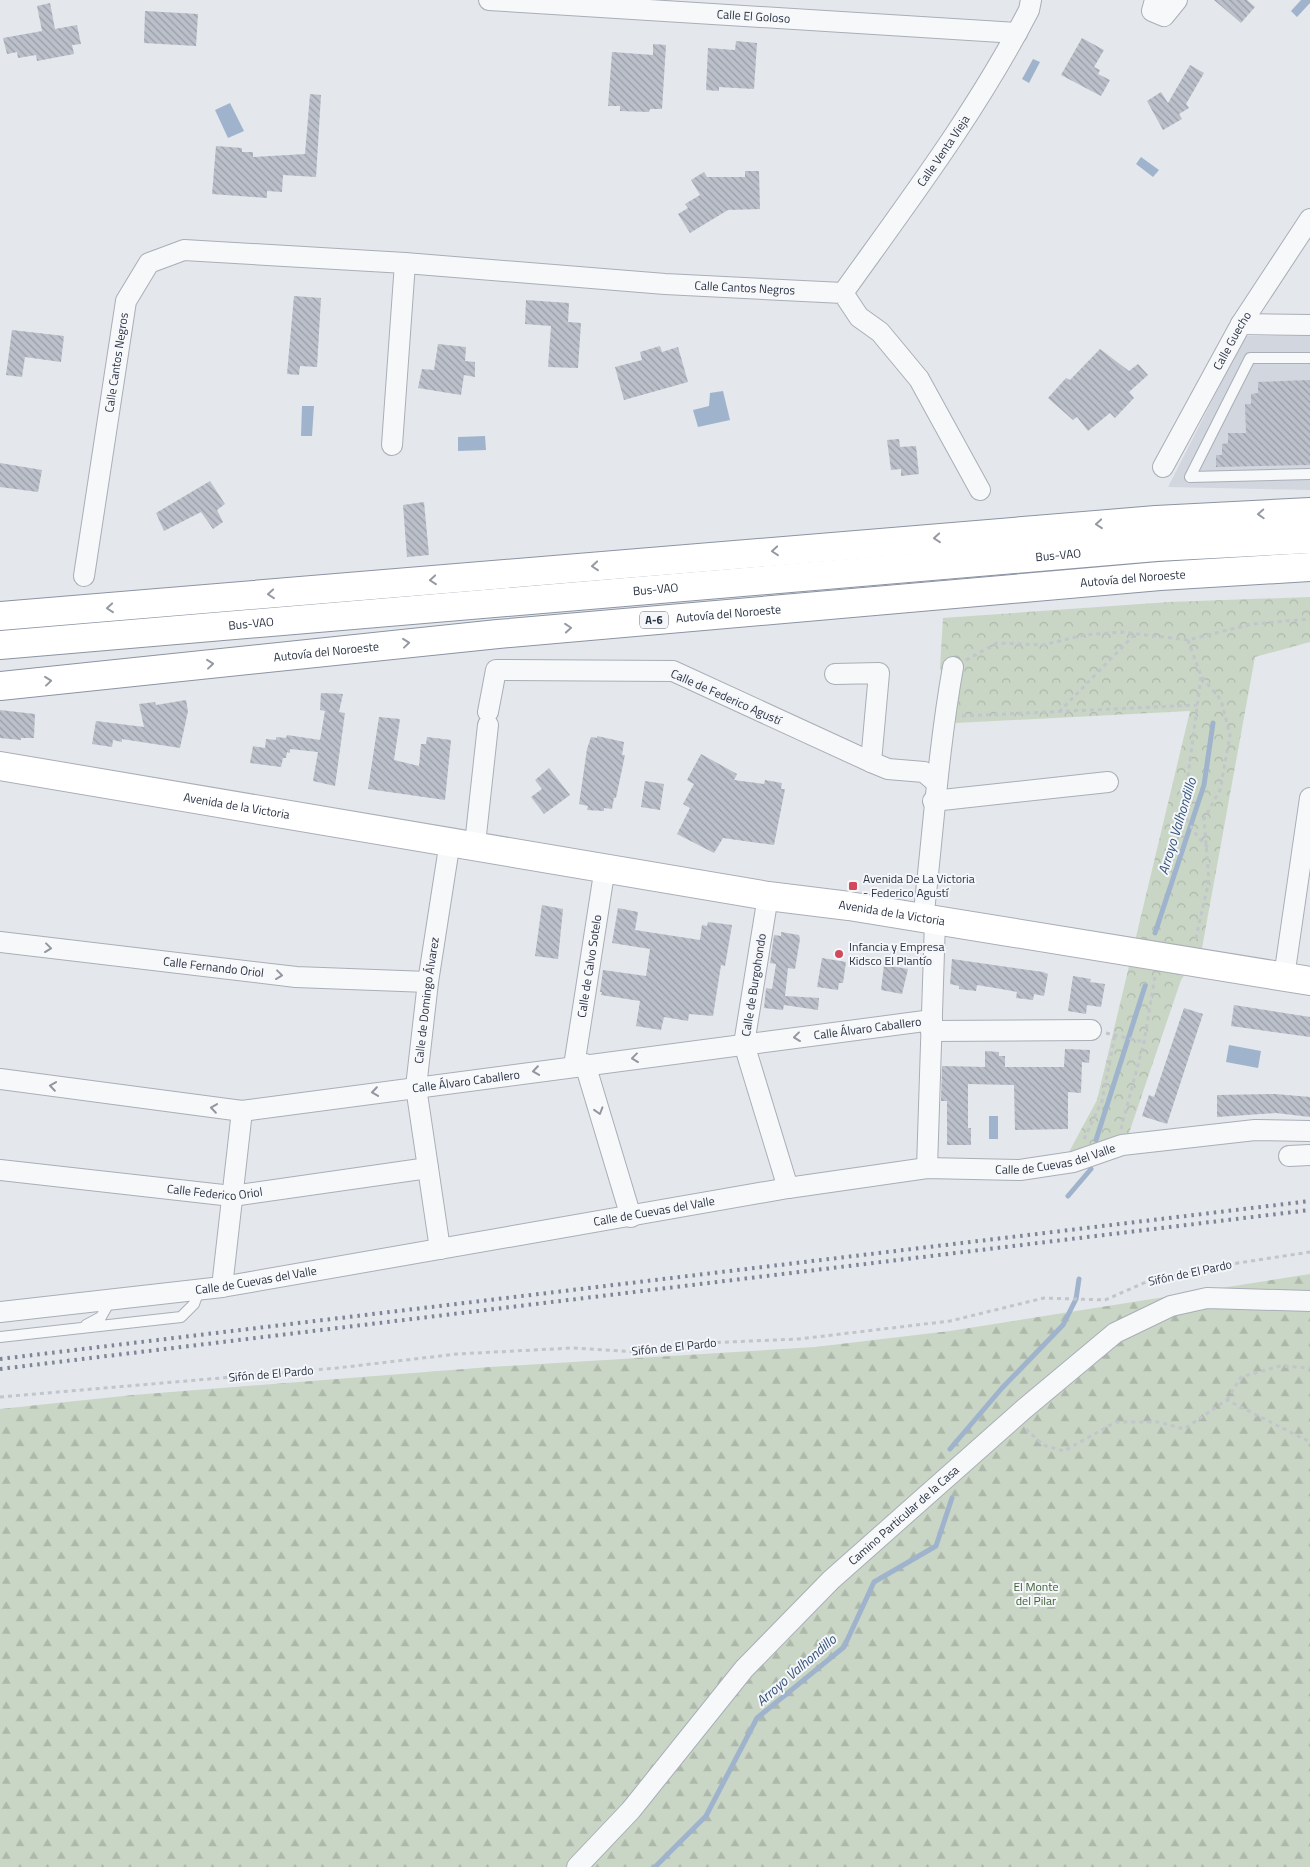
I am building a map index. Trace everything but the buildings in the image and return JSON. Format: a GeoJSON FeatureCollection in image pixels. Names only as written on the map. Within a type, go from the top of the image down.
{"type":"FeatureCollection","features":[{"type":"Feature","properties":{"kind":"main road"},"geometry":{"type":"LineString","coordinates":[[0,616],[1156,520],[1310,512]]}},
{"type":"Feature","properties":{"kind":"main road","name":"Bus-VAO"},"geometry":{"type":"LineString","coordinates":[[0,645],[1156,547],[1310,539]]}},
{"type":"Feature","properties":{"kind":"main road","name":"Autovía del Noroeste"},"geometry":{"type":"LineString","coordinates":[[0,686],[498,634],[1160,576],[1310,567]]}},
{"type":"Feature","properties":{"kind":"main road"},"geometry":{"type":"LineString","coordinates":[[0,603],[40,602],[53,612]]}},
{"type":"Feature","properties":{"kind":"main road"},"geometry":{"type":"LineString","coordinates":[[0,664],[331,630],[495,604]]}},
{"type":"Feature","properties":{"kind":"main road","name":"Avenida de la Victoria"},"geometry":{"type":"LineString","coordinates":[[0,766],[768,896],[849,906],[929,921],[1310,981]]}},
{"type":"Feature","properties":{"kind":"street","name":"Calle El Goloso"},"geometry":{"type":"LineString","coordinates":[[489,0],[1017,33]]}},
{"type":"Feature","properties":{"kind":"street","name":"Calle Venta Vieja"},"geometry":{"type":"LineString","coordinates":[[843,293],[934,165],[991,79],[1029,10],[1031,0]]}},
{"type":"Feature","properties":{"kind":"street"},"geometry":{"type":"LineString","coordinates":[[1155,0],[1152,11],[1164,16],[1177,0]]}},
{"type":"Feature","properties":{"kind":"street","name":"Calle Guecho"},"geometry":{"type":"LineString","coordinates":[[1163,467],[1241,324],[1310,219]]}},
{"type":"Feature","properties":{"kind":"street","name":"Calle Cantos Negros"},"geometry":{"type":"LineString","coordinates":[[84,576],[126,300],[149,263],[184,250],[406,263],[665,284],[843,293]]}},
{"type":"Feature","properties":{"kind":"street"},"geometry":{"type":"LineString","coordinates":[[392,445],[406,263]]}},
{"type":"Feature","properties":{"kind":"street"},"geometry":{"type":"LineString","coordinates":[[843,293],[859,317],[880,332],[919,379],[980,490]]}},
{"type":"Feature","properties":{"kind":"street"},"geometry":{"type":"LineString","coordinates":[[1241,324],[1310,326]]}},
{"type":"Feature","properties":{"kind":"street"},"geometry":{"type":"LineString","coordinates":[[927,1168],[932,1025],[929,921],[932,843],[935,792],[944,717],[953,667]]}},
{"type":"Feature","properties":{"kind":"street","name":"Calle de Federico Agustí"},"geometry":{"type":"LineString","coordinates":[[462,843],[488,719],[496,670],[673,671],[888,769],[924,772],[935,792]]}},
{"type":"Feature","properties":{"kind":"street"},"geometry":{"type":"LineString","coordinates":[[834,674],[879,673],[871,762]]}},
{"type":"Feature","properties":{"kind":"street"},"geometry":{"type":"LineString","coordinates":[[935,792],[1108,782]]}},
{"type":"Feature","properties":{"kind":"street"},"geometry":{"type":"LineString","coordinates":[[1284,977],[1310,798]]}},
{"type":"Feature","properties":{"kind":"street","name":"Calle de Domingo Álvarez"},"geometry":{"type":"LineString","coordinates":[[440,1249],[416,1087],[428,982],[462,843]]}},
{"type":"Feature","properties":{"kind":"street","name":"Calle de Calvo Sotelo"},"geometry":{"type":"LineString","coordinates":[[605,867],[579,1065],[631,1217]]}},
{"type":"Feature","properties":{"kind":"street","name":"Calle de Burgohondo"},"geometry":{"type":"LineString","coordinates":[[768,896],[744,1044],[788,1188]]}},
{"type":"Feature","properties":{"kind":"street","name":"Calle Fernando Oriol"},"geometry":{"type":"LineString","coordinates":[[0,942],[296,976],[428,982]]}},
{"type":"Feature","properties":{"kind":"street","name":"Calle Álvaro Caballero"},"geometry":{"type":"LineString","coordinates":[[0,1079],[242,1111],[744,1044],[932,1025],[1091,1030]]}},
{"type":"Feature","properties":{"kind":"street"},"geometry":{"type":"LineString","coordinates":[[222,1287],[242,1111]]}},
{"type":"Feature","properties":{"kind":"street","name":"Calle de Cuevas del Valle"},"geometry":{"type":"LineString","coordinates":[[0,1312],[222,1287],[631,1217],[788,1188],[927,1168],[1020,1170],[1073,1162],[1122,1144],[1256,1130],[1310,1131]]}},
{"type":"Feature","properties":{"kind":"street"},"geometry":{"type":"LineString","coordinates":[[1290,1156],[1310,1155]]}},
{"type":"Feature","properties":{"kind":"street","name":"Calle Federico Oriol"},"geometry":{"type":"LineString","coordinates":[[0,1170],[232,1196],[428,1168]]}},
{"type":"Feature","properties":{"kind":"street","name":"Camino Particular de la Casa"},"geometry":{"type":"LineString","coordinates":[[577,1867],[631,1810],[750,1662],[831,1580],[1024,1408],[1115,1333],[1171,1306],[1207,1298],[1310,1302]]}},
{"type":"Feature","properties":{"kind":"lane"},"geometry":{"type":"LineString","coordinates":[[1310,358],[1250,358],[1190,477],[1310,474]]}},
{"type":"Feature","properties":{"kind":"lane"},"geometry":{"type":"LineString","coordinates":[[0,1337],[181,1318],[194,1304],[199,1290]]}},
{"type":"Feature","properties":{"kind":"lane"},"geometry":{"type":"LineString","coordinates":[[81,1328],[101,1317],[111,1300]]}},
{"type":"Feature","properties":{"kind":"path"},"geometry":{"type":"LineString","coordinates":[[953,667],[997,643],[1043,645],[1084,635],[1122,632],[1188,640],[1252,624],[1310,619]]}},
{"type":"Feature","properties":{"kind":"path"},"geometry":{"type":"LineString","coordinates":[[1059,712],[1136,634]]}},
{"type":"Feature","properties":{"kind":"path"},"geometry":{"type":"LineString","coordinates":[[1188,640],[1201,676],[1221,700],[1230,735],[1220,790],[1204,819],[1208,848],[1209,880],[1194,950]]}},
{"type":"Feature","properties":{"kind":"path"},"geometry":{"type":"LineString","coordinates":[[1201,676],[1183,814],[1195,828],[1198,840],[1208,848]]}},
{"type":"Feature","properties":{"kind":"path"},"geometry":{"type":"LineString","coordinates":[[944,717],[1197,706]]}},
{"type":"Feature","properties":{"kind":"path"},"geometry":{"type":"LineString","coordinates":[[1122,1144],[1121,1130],[1144,1042],[1158,957]]}},
{"type":"Feature","properties":{"kind":"path"},"geometry":{"type":"LineString","coordinates":[[1073,1162],[1102,1100],[1115,1035],[1144,1042]]}},
{"type":"Feature","properties":{"kind":"path","name":"Sifón de El Pardo"},"geometry":{"type":"LineString","coordinates":[[0,1397],[337,1368],[457,1354],[572,1348],[636,1352],[681,1344],[799,1339],[950,1321],[1044,1298],[1105,1300],[1146,1282],[1225,1265],[1310,1252]]}},
{"type":"Feature","properties":{"kind":"path"},"geometry":{"type":"LineString","coordinates":[[1024,1408],[1022,1426],[1043,1444],[1064,1451],[1116,1422],[1159,1422],[1184,1429],[1227,1400],[1241,1377],[1280,1366],[1310,1368]]}},
{"type":"Feature","properties":{"kind":"path"},"geometry":{"type":"LineString","coordinates":[[1227,1400],[1310,1442]]}},
{"type":"Feature","properties":{"kind":"shaded area"},"geometry":{"type":"Polygon","coordinates":[[[1245,336],[1310,336],[1310,490],[1168,487],[1245,336]]]}},
{"type":"Feature","properties":{"kind":"green space"},"geometry":{"type":"Polygon","coordinates":[[[1310,597],[1310,642],[1255,657],[1202,948],[1181,980],[1127,1139],[1069,1152],[1097,1100],[1190,711],[956,723],[940,667],[943,618],[1169,602],[1310,597]]]}},
{"type":"Feature","properties":{"kind":"green space","name":"El Monte del Pilar"},"geometry":{"type":"Polygon","coordinates":[[[1310,1274],[1310,1867],[0,1867],[0,1409],[133,1395],[490,1367],[815,1347],[950,1331],[1310,1274]]]}},
{"type":"Feature","properties":{"kind":"water"},"geometry":{"type":"Polygon","coordinates":[[[1301,0],[1310,0],[1310,3],[1297,17],[1291,11],[1301,0]]]}},
{"type":"Feature","properties":{"kind":"water"},"geometry":{"type":"Polygon","coordinates":[[[1033,59],[1040,62],[1029,83],[1022,79],[1033,59]]]}},
{"type":"Feature","properties":{"kind":"water"},"geometry":{"type":"Polygon","coordinates":[[[230,103],[244,131],[228,138],[215,110],[230,103]]]}},
{"type":"Feature","properties":{"kind":"water"},"geometry":{"type":"Polygon","coordinates":[[[1141,157],[1159,170],[1153,177],[1136,164],[1141,157]]]}},
{"type":"Feature","properties":{"kind":"water"},"geometry":{"type":"Polygon","coordinates":[[[723,391],[730,420],[698,427],[693,410],[709,406],[710,393],[723,391]]]}},
{"type":"Feature","properties":{"kind":"water"},"geometry":{"type":"Polygon","coordinates":[[[302,406],[314,406],[312,436],[301,436],[302,406]]]}},
{"type":"Feature","properties":{"kind":"water"},"geometry":{"type":"Polygon","coordinates":[[[485,436],[486,450],[458,451],[458,437],[485,436]]]}},
{"type":"Feature","properties":{"kind":"water"},"geometry":{"type":"Polygon","coordinates":[[[1229,1045],[1261,1051],[1258,1068],[1226,1062],[1229,1045]]]}},
{"type":"Feature","properties":{"kind":"water"},"geometry":{"type":"Polygon","coordinates":[[[989,1116],[998,1116],[998,1139],[989,1139],[989,1116]]]}},
{"type":"Feature","properties":{"kind":"waterway","name":"Arroyo Valhondillo"},"geometry":{"type":"LineString","coordinates":[[1155,933],[1204,785],[1213,723]]}},
{"type":"Feature","properties":{"kind":"waterway","name":"Arroyo Valhondillo"},"geometry":{"type":"LineString","coordinates":[[1096,1140],[1145,986]]}},
{"type":"Feature","properties":{"kind":"waterway","name":"Arroyo Valhondillo"},"geometry":{"type":"LineString","coordinates":[[1068,1196],[1091,1169]]}},
{"type":"Feature","properties":{"kind":"waterway","name":"Arroyo Valhondillo"},"geometry":{"type":"LineString","coordinates":[[950,1449],[1002,1388],[1063,1325],[1076,1299],[1079,1279]]}},
{"type":"Feature","properties":{"kind":"waterway","name":"Arroyo Valhondillo"},"geometry":{"type":"LineString","coordinates":[[655,1867],[706,1816],[757,1718],[844,1647],[874,1582],[936,1546],[952,1498]]}},
{"type":"Feature","properties":{"kind":"railway"},"geometry":{"type":"LineString","coordinates":[[0,1359],[1310,1201]]}},
{"type":"Feature","properties":{"kind":"railway"},"geometry":{"type":"LineString","coordinates":[[0,1369],[1310,1210]]}},
{"type":"Feature","properties":{"kind":"place","name":"Avenida De La Victoria - Federico Agustí"},"geometry":{"type":"Point","coordinates":[853,886]}},
{"type":"Feature","properties":{"kind":"place","name":"Infancia y Empresa Kidsco El Plantío"},"geometry":{"type":"Point","coordinates":[839,954]}}]}
